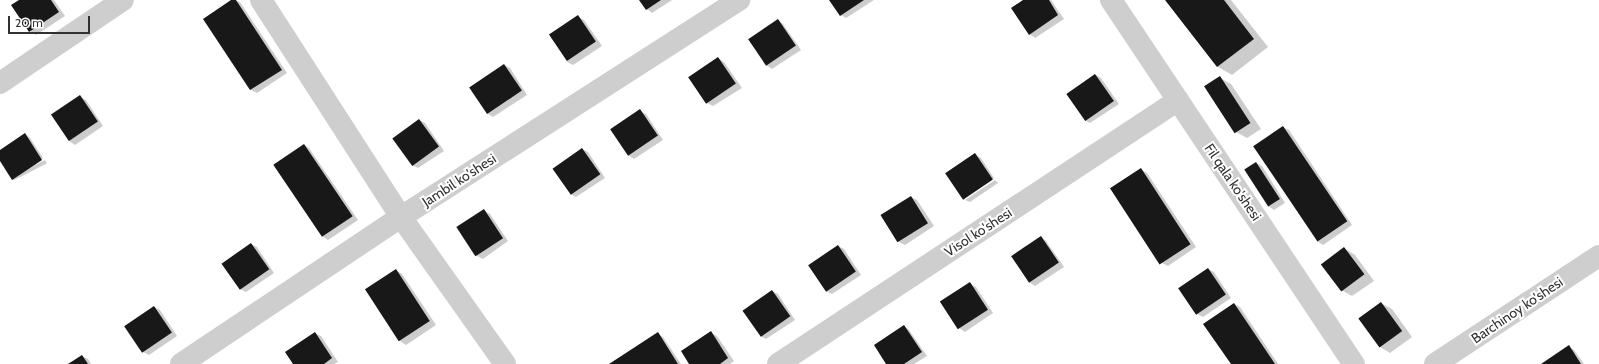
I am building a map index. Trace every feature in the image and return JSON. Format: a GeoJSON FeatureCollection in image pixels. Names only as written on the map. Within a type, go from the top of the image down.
{"type":"FeatureCollection","features":[{"type":"Feature","properties":{"kind":"street"},"geometry":{"type":"LineString","coordinates":[[0,83],[124,0]]}},
{"type":"Feature","properties":{"kind":"street"},"geometry":{"type":"LineString","coordinates":[[261,0],[401,217],[505,364]]}},
{"type":"Feature","properties":{"kind":"street","name":"Jambil ko'shesi"},"geometry":{"type":"LineString","coordinates":[[181,364],[401,217],[739,0]]}},
{"type":"Feature","properties":{"kind":"street","name":"Fil qala ko'shesi"},"geometry":{"type":"LineString","coordinates":[[1111,0],[1354,364]]}},
{"type":"Feature","properties":{"kind":"street","name":"Visol ko'shesi"},"geometry":{"type":"LineString","coordinates":[[778,364],[1178,100]]}},
{"type":"Feature","properties":{"kind":"street","name":"Barchinoy ko'shesi"},"geometry":{"type":"LineString","coordinates":[[1436,364],[1599,256]]}},
{"type":"Feature","properties":{"kind":"building"},"geometry":{"type":"Polygon","coordinates":[[[19,0],[51,0],[59,12],[29,32],[11,5],[19,0]]]}},
{"type":"Feature","properties":{"kind":"building"},"geometry":{"type":"Polygon","coordinates":[[[231,0],[236,0],[282,70],[250,90],[203,19],[231,0]]]}},
{"type":"Feature","properties":{"kind":"building"},"geometry":{"type":"Polygon","coordinates":[[[639,0],[661,0],[646,10],[639,0]]]}},
{"type":"Feature","properties":{"kind":"building"},"geometry":{"type":"Polygon","coordinates":[[[829,0],[864,0],[840,16],[829,0]]]}},
{"type":"Feature","properties":{"kind":"building"},"geometry":{"type":"Polygon","coordinates":[[[1023,0],[1049,0],[1058,15],[1029,35],[1011,8],[1023,0]]]}},
{"type":"Feature","properties":{"kind":"building"},"geometry":{"type":"Polygon","coordinates":[[[1165,0],[1224,0],[1254,39],[1217,67],[1165,0]]]}},
{"type":"Feature","properties":{"kind":"building"},"geometry":{"type":"Polygon","coordinates":[[[578,15],[596,42],[567,61],[549,35],[578,15]]]}},
{"type":"Feature","properties":{"kind":"building"},"geometry":{"type":"Polygon","coordinates":[[[778,19],[796,46],[766,66],[748,39],[778,19]]]}},
{"type":"Feature","properties":{"kind":"building"},"geometry":{"type":"Polygon","coordinates":[[[718,57],[736,84],[706,104],[688,77],[718,57]]]}},
{"type":"Feature","properties":{"kind":"building"},"geometry":{"type":"Polygon","coordinates":[[[504,64],[522,91],[487,114],[469,87],[504,64]]]}},
{"type":"Feature","properties":{"kind":"building"},"geometry":{"type":"Polygon","coordinates":[[[1095,74],[1114,101],[1085,121],[1066,94],[1095,74]]]}},
{"type":"Feature","properties":{"kind":"building"},"geometry":{"type":"Polygon","coordinates":[[[1220,76],[1250,123],[1235,133],[1204,86],[1220,76]]]}},
{"type":"Feature","properties":{"kind":"building"},"geometry":{"type":"Polygon","coordinates":[[[80,95],[98,122],[69,141],[51,115],[80,95]]]}},
{"type":"Feature","properties":{"kind":"building"},"geometry":{"type":"Polygon","coordinates":[[[640,109],[658,136],[628,156],[610,129],[640,109]]]}},
{"type":"Feature","properties":{"kind":"building"},"geometry":{"type":"Polygon","coordinates":[[[419,119],[439,147],[412,166],[392,138],[419,119]]]}},
{"type":"Feature","properties":{"kind":"building"},"geometry":{"type":"Polygon","coordinates":[[[1283,126],[1347,221],[1317,241],[1253,146],[1283,126]]]}},
{"type":"Feature","properties":{"kind":"building"},"geometry":{"type":"Polygon","coordinates":[[[25,133],[42,160],[12,180],[0,161],[0,150],[25,133]]]}},
{"type":"Feature","properties":{"kind":"building"},"geometry":{"type":"Polygon","coordinates":[[[304,144],[353,216],[322,237],[273,165],[304,144]]]}},
{"type":"Feature","properties":{"kind":"building"},"geometry":{"type":"Polygon","coordinates":[[[582,148],[600,174],[571,195],[553,169],[582,148]]]}},
{"type":"Feature","properties":{"kind":"building"},"geometry":{"type":"Polygon","coordinates":[[[975,153],[993,180],[963,200],[945,173],[975,153]]]}},
{"type":"Feature","properties":{"kind":"building"},"geometry":{"type":"Polygon","coordinates":[[[1256,162],[1280,199],[1268,207],[1244,170],[1256,162]]]}},
{"type":"Feature","properties":{"kind":"building"},"geometry":{"type":"Polygon","coordinates":[[[1141,168],[1191,244],[1160,264],[1110,188],[1141,168]]]}},
{"type":"Feature","properties":{"kind":"building"},"geometry":{"type":"Polygon","coordinates":[[[911,196],[928,223],[897,242],[880,215],[911,196]]]}},
{"type":"Feature","properties":{"kind":"building"},"geometry":{"type":"Polygon","coordinates":[[[484,209],[503,238],[475,256],[456,227],[484,209]]]}},
{"type":"Feature","properties":{"kind":"building"},"geometry":{"type":"Polygon","coordinates":[[[1041,236],[1059,263],[1029,283],[1011,256],[1041,236]]]}},
{"type":"Feature","properties":{"kind":"building"},"geometry":{"type":"Polygon","coordinates":[[[251,243],[269,269],[240,290],[222,264],[251,243]]]}},
{"type":"Feature","properties":{"kind":"building"},"geometry":{"type":"Polygon","coordinates":[[[838,245],[856,272],[826,292],[808,265],[838,245]]]}},
{"type":"Feature","properties":{"kind":"building"},"geometry":{"type":"Polygon","coordinates":[[[1344,247],[1364,274],[1341,292],[1321,264],[1344,247]]]}},
{"type":"Feature","properties":{"kind":"building"},"geometry":{"type":"Polygon","coordinates":[[[1208,268],[1226,295],[1196,315],[1178,288],[1208,268]]]}},
{"type":"Feature","properties":{"kind":"building"},"geometry":{"type":"Polygon","coordinates":[[[396,269],[430,321],[399,341],[365,289],[396,269]]]}},
{"type":"Feature","properties":{"kind":"building"},"geometry":{"type":"Polygon","coordinates":[[[970,282],[988,310],[958,329],[940,302],[970,282]]]}},
{"type":"Feature","properties":{"kind":"building"},"geometry":{"type":"Polygon","coordinates":[[[772,290],[790,316],[761,337],[743,311],[772,290]]]}},
{"type":"Feature","properties":{"kind":"building"},"geometry":{"type":"Polygon","coordinates":[[[1381,302],[1402,331],[1380,348],[1358,318],[1381,302]]]}},
{"type":"Feature","properties":{"kind":"building"},"geometry":{"type":"Polygon","coordinates":[[[1234,303],[1275,364],[1231,364],[1203,324],[1234,303]]]}},
{"type":"Feature","properties":{"kind":"building"},"geometry":{"type":"Polygon","coordinates":[[[154,306],[172,333],[142,353],[124,326],[154,306]]]}},
{"type":"Feature","properties":{"kind":"building"},"geometry":{"type":"Polygon","coordinates":[[[904,325],[922,352],[904,364],[886,364],[874,345],[904,325]]]}},
{"type":"Feature","properties":{"kind":"building"},"geometry":{"type":"Polygon","coordinates":[[[711,331],[728,358],[720,364],[689,364],[681,351],[711,331]]]}},
{"type":"Feature","properties":{"kind":"building"},"geometry":{"type":"Polygon","coordinates":[[[315,332],[332,358],[324,364],[293,364],[285,352],[315,332]]]}},
{"type":"Feature","properties":{"kind":"building"},"geometry":{"type":"Polygon","coordinates":[[[658,332],[678,364],[609,364],[658,332]]]}},
{"type":"Feature","properties":{"kind":"building"},"geometry":{"type":"Polygon","coordinates":[[[1569,345],[1581,364],[1541,364],[1569,345]]]}},
{"type":"Feature","properties":{"kind":"building"},"geometry":{"type":"Polygon","coordinates":[[[82,355],[88,364],[68,364],[82,355]]]}}]}
